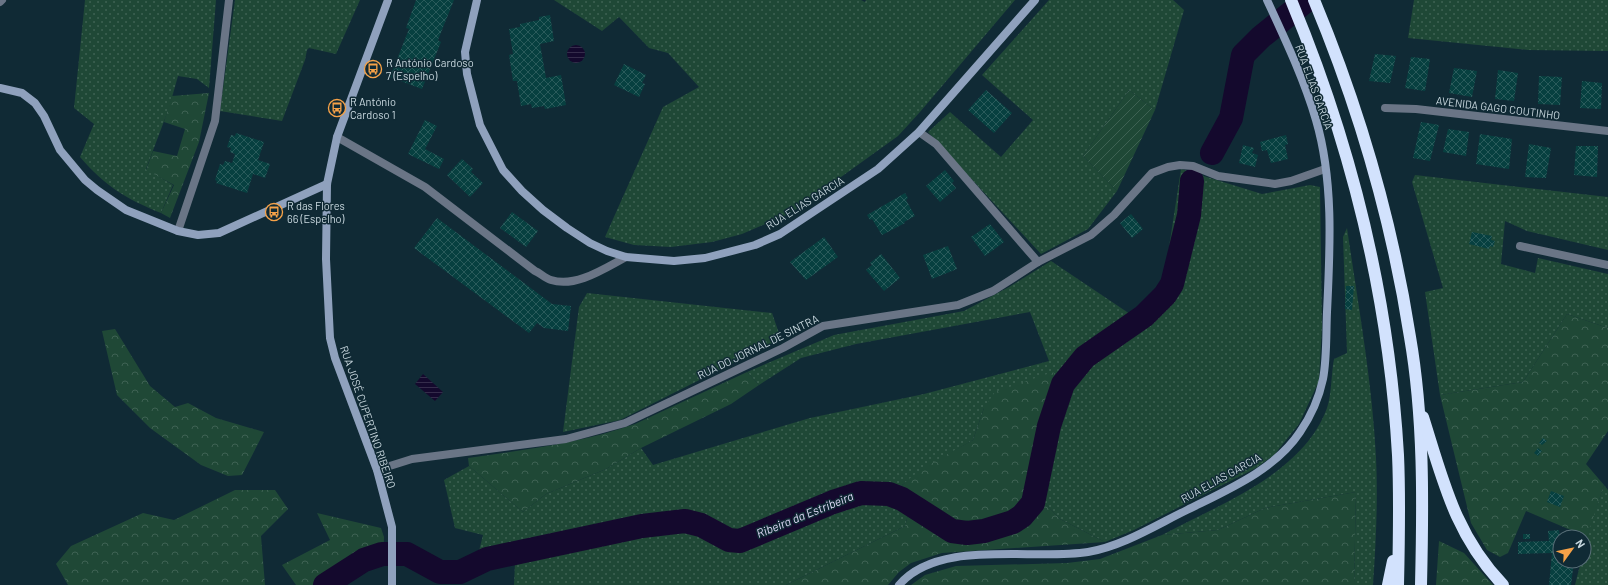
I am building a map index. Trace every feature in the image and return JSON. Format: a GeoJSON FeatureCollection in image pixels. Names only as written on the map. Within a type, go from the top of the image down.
{"type":"FeatureCollection","features":[{"type":"Feature","properties":{"kind":"highway"},"geometry":{"type":"LineString","coordinates":[[1290,0],[1310,46],[1343,144],[1374,264],[1386,340],[1395,412],[1398,456],[1398,585]]}},
{"type":"Feature","properties":{"kind":"highway"},"geometry":{"type":"LineString","coordinates":[[1314,0],[1330,37],[1365,137],[1382,200],[1411,338],[1418,401],[1422,528],[1421,585]]}},
{"type":"Feature","properties":{"kind":"highway"},"geometry":{"type":"LineString","coordinates":[[1418,401],[1452,508],[1460,526],[1476,554],[1503,585]]}},
{"type":"Feature","properties":{"kind":"highway"},"geometry":{"type":"LineString","coordinates":[[1388,585],[1399,535]]}},
{"type":"Feature","properties":{"kind":"street"},"geometry":{"type":"LineString","coordinates":[[178,231],[215,120],[229,0]]}},
{"type":"Feature","properties":{"kind":"street","name":"RUA JOSÉ CUPERTINO RIBEIRO"},"geometry":{"type":"LineString","coordinates":[[388,0],[337,137],[327,184],[326,259],[330,338],[334,358],[377,470],[392,527],[392,585]]}},
{"type":"Feature","properties":{"kind":"street","name":"RUA ELIAS GARCIA"},"geometry":{"type":"LineString","coordinates":[[477,0],[465,52],[467,74],[480,125],[503,170],[522,191],[567,228],[607,251],[626,257],[674,261],[726,254],[756,245],[780,234],[878,169],[919,132],[1035,0]]}},
{"type":"Feature","properties":{"kind":"street","name":"RUA ELIAS GARCIA"},"geometry":{"type":"LineString","coordinates":[[899,585],[920,567],[946,558],[979,555],[1087,552],[1112,545],[1235,485],[1269,465],[1287,450],[1310,416],[1319,396],[1324,371],[1330,242],[1325,169],[1316,120],[1291,52],[1267,1]]}},
{"type":"Feature","properties":{"kind":"street"},"geometry":{"type":"LineString","coordinates":[[0,88],[22,93],[35,103],[44,116],[54,141],[60,150],[85,180],[97,190],[126,210],[178,231],[198,235],[218,233],[327,184]]}},
{"type":"Feature","properties":{"kind":"street","name":"AVENIDA GAGO COUTINHO"},"geometry":{"type":"LineString","coordinates":[[1385,108],[1608,131]]}},
{"type":"Feature","properties":{"kind":"street"},"geometry":{"type":"LineString","coordinates":[[919,132],[936,144],[1038,262]]}},
{"type":"Feature","properties":{"kind":"street"},"geometry":{"type":"LineString","coordinates":[[337,137],[425,187],[535,270],[551,280],[572,281],[584,278],[626,257]]}},
{"type":"Feature","properties":{"kind":"street","name":"RUA DO JORNAL DE SINTRA"},"geometry":{"type":"LineString","coordinates":[[377,470],[412,459],[566,439],[625,423],[783,348],[823,326],[958,305],[993,291],[1038,262],[1091,235],[1114,215],[1152,173],[1168,167],[1180,165],[1192,166],[1218,176],[1275,184],[1291,181],[1325,169]]}},
{"type":"Feature","properties":{"kind":"street"},"geometry":{"type":"LineString","coordinates":[[1520,246],[1608,265]]}},
{"type":"Feature","properties":{"kind":"green space"},"geometry":{"type":"Polygon","coordinates":[[[85,0],[216,0],[209,88],[197,79],[178,76],[169,108],[146,169],[173,185],[161,213],[117,191],[98,176],[80,157],[94,124],[74,108],[85,0]]]}},
{"type":"Feature","properties":{"kind":"green space"},"geometry":{"type":"Polygon","coordinates":[[[235,0],[360,0],[336,54],[309,48],[307,50],[305,60],[282,121],[220,111],[235,0]]]}},
{"type":"Feature","properties":{"kind":"green space"},"geometry":{"type":"Polygon","coordinates":[[[554,0],[861,0],[865,2],[866,0],[1015,0],[898,136],[791,213],[742,234],[712,242],[671,247],[634,245],[605,237],[663,107],[699,87],[668,53],[649,48],[619,17],[602,31],[554,0]]]}},
{"type":"Feature","properties":{"kind":"green space"},"geometry":{"type":"Polygon","coordinates":[[[1049,0],[1173,0],[1184,10],[1155,110],[1129,90],[1083,156],[1117,191],[1088,229],[1041,254],[928,132],[950,112],[1001,157],[1033,120],[982,75],[1049,0]]]}},
{"type":"Feature","properties":{"kind":"green space"},"geometry":{"type":"Polygon","coordinates":[[[1414,0],[1608,0],[1608,51],[1528,50],[1408,38],[1414,0]]]}},
{"type":"Feature","properties":{"kind":"green space"},"geometry":{"type":"Polygon","coordinates":[[[1129,90],[1155,110],[1117,191],[1083,156],[1129,90]]]}},
{"type":"Feature","properties":{"kind":"green space"},"geometry":{"type":"Polygon","coordinates":[[[209,93],[199,142],[170,218],[161,213],[174,185],[146,170],[153,151],[177,156],[185,129],[164,122],[172,96],[209,93]]]}},
{"type":"Feature","properties":{"kind":"green space"},"geometry":{"type":"Polygon","coordinates":[[[1181,169],[1262,194],[1310,185],[1320,187],[1322,326],[1319,381],[1299,424],[1274,455],[1256,468],[1134,530],[1105,542],[1060,519],[1038,496],[1040,476],[984,408],[973,440],[930,465],[898,488],[910,507],[905,526],[786,585],[514,585],[515,563],[443,575],[402,558],[402,543],[444,565],[477,559],[483,535],[455,528],[444,480],[469,466],[523,512],[546,494],[606,469],[641,448],[653,465],[810,418],[924,394],[1049,361],[1030,312],[856,344],[801,358],[759,385],[747,372],[834,335],[964,311],[1009,287],[1051,261],[1133,316],[1157,295],[1164,280],[1181,169]]]}},
{"type":"Feature","properties":{"kind":"green space"},"geometry":{"type":"Polygon","coordinates":[[[1415,175],[1608,197],[1608,250],[1527,231],[1505,221],[1501,264],[1535,273],[1538,258],[1608,274],[1608,328],[1567,314],[1523,382],[1440,395],[1425,292],[1443,288],[1412,182],[1415,175]]]}},
{"type":"Feature","properties":{"kind":"green space"},"geometry":{"type":"Polygon","coordinates":[[[1347,228],[1364,342],[1374,428],[1377,473],[1377,505],[1373,585],[1354,585],[1356,492],[1265,508],[1218,530],[1162,535],[1233,499],[1257,485],[1280,469],[1299,451],[1315,431],[1329,402],[1334,359],[1347,353],[1343,237],[1347,228]]]}},
{"type":"Feature","properties":{"kind":"green space"},"geometry":{"type":"Polygon","coordinates":[[[587,293],[772,313],[781,339],[620,420],[563,432],[579,307],[587,293]]]}},
{"type":"Feature","properties":{"kind":"green space"},"geometry":{"type":"Polygon","coordinates":[[[1567,314],[1608,328],[1608,431],[1586,464],[1604,485],[1590,529],[1568,529],[1526,511],[1508,553],[1500,557],[1487,550],[1471,523],[1440,395],[1523,382],[1567,314]]]}},
{"type":"Feature","properties":{"kind":"green space"},"geometry":{"type":"Polygon","coordinates":[[[115,329],[150,386],[175,407],[188,403],[216,418],[264,432],[242,475],[228,476],[201,465],[150,428],[117,395],[102,331],[115,329]]]}},
{"type":"Feature","properties":{"kind":"green space"},"geometry":{"type":"Polygon","coordinates":[[[747,372],[759,385],[731,404],[641,448],[606,469],[546,494],[523,512],[469,466],[468,458],[531,449],[615,431],[635,424],[747,372]]]}},
{"type":"Feature","properties":{"kind":"green space"},"geometry":{"type":"Polygon","coordinates":[[[1053,372],[1064,391],[1040,476],[1038,496],[1060,519],[1105,542],[942,553],[911,563],[899,572],[888,585],[786,585],[905,526],[910,507],[891,499],[898,490],[928,465],[973,440],[984,408],[995,392],[1053,372]]]}},
{"type":"Feature","properties":{"kind":"green space"},"geometry":{"type":"Polygon","coordinates":[[[1604,485],[1608,490],[1608,585],[1575,585],[1579,569],[1592,569],[1592,529],[1589,529],[1604,485]]]}},
{"type":"Feature","properties":{"kind":"green space"},"geometry":{"type":"Polygon","coordinates":[[[235,490],[275,490],[288,509],[261,536],[265,585],[68,585],[56,564],[71,546],[143,513],[174,520],[235,490]]]}},
{"type":"Feature","properties":{"kind":"green space"},"geometry":{"type":"Polygon","coordinates":[[[1356,492],[1354,585],[911,585],[925,575],[956,566],[1067,563],[1100,559],[1162,535],[1218,530],[1265,508],[1356,492]]]}},
{"type":"Feature","properties":{"kind":"green space"},"geometry":{"type":"Polygon","coordinates":[[[317,513],[381,528],[384,537],[383,560],[366,566],[338,585],[296,585],[282,565],[330,540],[317,513]]]}},
{"type":"Feature","properties":{"kind":"green space"},"geometry":{"type":"Polygon","coordinates":[[[1439,541],[1464,553],[1493,585],[1436,585],[1439,541]]]}},
{"type":"Feature","properties":{"kind":"shaded area"},"geometry":{"type":"Polygon","coordinates":[[[576,45],[582,48],[585,54],[582,60],[576,63],[570,60],[567,54],[570,48],[576,45]]]}},
{"type":"Feature","properties":{"kind":"shaded area"},"geometry":{"type":"Polygon","coordinates":[[[423,374],[443,392],[435,401],[415,384],[423,374]]]}},
{"type":"Feature","properties":{"kind":"building"},"geometry":{"type":"Polygon","coordinates":[[[416,0],[454,0],[438,40],[441,42],[422,89],[390,77],[409,29],[406,28],[416,0]]]}},
{"type":"Feature","properties":{"kind":"building"},"geometry":{"type":"Polygon","coordinates":[[[550,15],[554,41],[540,44],[546,78],[561,75],[566,105],[545,109],[544,106],[532,108],[531,104],[521,106],[517,81],[513,81],[509,55],[513,54],[509,29],[520,27],[520,24],[539,20],[539,17],[550,15]]]}},
{"type":"Feature","properties":{"kind":"building"},"geometry":{"type":"Polygon","coordinates":[[[1375,54],[1396,56],[1390,83],[1369,81],[1375,54]]]}},
{"type":"Feature","properties":{"kind":"building"},"geometry":{"type":"Polygon","coordinates":[[[1411,57],[1430,59],[1425,91],[1405,88],[1411,57]]]}},
{"type":"Feature","properties":{"kind":"building"},"geometry":{"type":"Polygon","coordinates":[[[624,64],[646,75],[642,83],[645,84],[639,97],[614,85],[624,64]]]}},
{"type":"Feature","properties":{"kind":"building"},"geometry":{"type":"Polygon","coordinates":[[[1454,68],[1477,71],[1472,97],[1449,93],[1454,68]]]}},
{"type":"Feature","properties":{"kind":"building"},"geometry":{"type":"Polygon","coordinates":[[[1498,70],[1518,73],[1514,101],[1495,99],[1498,70]]]}},
{"type":"Feature","properties":{"kind":"building"},"geometry":{"type":"Polygon","coordinates":[[[1539,76],[1562,77],[1560,105],[1538,104],[1539,76]]]}},
{"type":"Feature","properties":{"kind":"building"},"geometry":{"type":"Polygon","coordinates":[[[1582,81],[1602,83],[1601,109],[1580,108],[1582,81]]]}},
{"type":"Feature","properties":{"kind":"building"},"geometry":{"type":"Polygon","coordinates":[[[986,90],[1012,113],[994,133],[968,110],[986,90]]]}},
{"type":"Feature","properties":{"kind":"building"},"geometry":{"type":"Polygon","coordinates":[[[425,120],[437,126],[425,149],[444,159],[439,169],[408,154],[425,120]]]}},
{"type":"Feature","properties":{"kind":"building"},"geometry":{"type":"Polygon","coordinates":[[[1421,122],[1439,125],[1430,161],[1413,158],[1421,122]]]}},
{"type":"Feature","properties":{"kind":"building"},"geometry":{"type":"Polygon","coordinates":[[[1448,129],[1469,132],[1466,156],[1443,152],[1448,129]]]}},
{"type":"Feature","properties":{"kind":"building"},"geometry":{"type":"Polygon","coordinates":[[[236,133],[264,142],[258,160],[270,164],[265,178],[253,174],[247,193],[216,183],[217,181],[215,180],[220,164],[223,165],[225,161],[232,163],[235,154],[230,152],[231,148],[227,147],[231,135],[235,136],[236,133]]]}},
{"type":"Feature","properties":{"kind":"building"},"geometry":{"type":"Polygon","coordinates":[[[1480,134],[1512,139],[1509,169],[1476,164],[1480,134]]]}},
{"type":"Feature","properties":{"kind":"building"},"geometry":{"type":"Polygon","coordinates":[[[1286,135],[1288,144],[1285,145],[1288,159],[1271,163],[1267,150],[1262,151],[1260,142],[1286,135]]]}},
{"type":"Feature","properties":{"kind":"building"},"geometry":{"type":"Polygon","coordinates":[[[1529,144],[1551,148],[1546,178],[1525,177],[1529,144]]]}},
{"type":"Feature","properties":{"kind":"building"},"geometry":{"type":"Polygon","coordinates":[[[1243,145],[1254,148],[1252,153],[1258,155],[1255,167],[1239,163],[1243,145]]]}},
{"type":"Feature","properties":{"kind":"building"},"geometry":{"type":"Polygon","coordinates":[[[1576,146],[1598,146],[1597,177],[1574,175],[1576,146]]]}},
{"type":"Feature","properties":{"kind":"building"},"geometry":{"type":"Polygon","coordinates":[[[462,159],[473,169],[471,172],[483,183],[470,197],[447,175],[462,159]]]}},
{"type":"Feature","properties":{"kind":"building"},"geometry":{"type":"Polygon","coordinates":[[[945,170],[954,181],[952,183],[956,188],[940,202],[926,186],[945,170]]]}},
{"type":"Feature","properties":{"kind":"building"},"geometry":{"type":"Polygon","coordinates":[[[905,193],[908,198],[906,200],[915,216],[882,235],[872,219],[870,220],[867,215],[905,193]]]}},
{"type":"Feature","properties":{"kind":"building"},"geometry":{"type":"Polygon","coordinates":[[[512,212],[538,231],[526,247],[500,228],[512,212]]]}},
{"type":"Feature","properties":{"kind":"building"},"geometry":{"type":"Polygon","coordinates":[[[1131,214],[1143,229],[1132,238],[1120,223],[1131,214]]]}},
{"type":"Feature","properties":{"kind":"building"},"geometry":{"type":"Polygon","coordinates":[[[437,218],[552,304],[571,306],[568,331],[544,328],[537,323],[529,333],[414,248],[437,218]]]}},
{"type":"Feature","properties":{"kind":"building"},"geometry":{"type":"Polygon","coordinates":[[[990,224],[1004,242],[985,256],[971,237],[990,224]]]}},
{"type":"Feature","properties":{"kind":"building"},"geometry":{"type":"Polygon","coordinates":[[[1472,232],[1492,236],[1491,240],[1495,241],[1493,247],[1490,246],[1489,249],[1469,244],[1472,232]]]}},
{"type":"Feature","properties":{"kind":"building"},"geometry":{"type":"Polygon","coordinates":[[[824,237],[838,257],[806,280],[790,262],[824,237]]]}},
{"type":"Feature","properties":{"kind":"building"},"geometry":{"type":"Polygon","coordinates":[[[948,246],[957,269],[932,279],[923,255],[948,246]]]}},
{"type":"Feature","properties":{"kind":"building"},"geometry":{"type":"Polygon","coordinates":[[[881,254],[900,278],[884,291],[866,270],[872,265],[870,263],[881,254]]]}},
{"type":"Feature","properties":{"kind":"building"},"geometry":{"type":"Polygon","coordinates":[[[1346,286],[1354,286],[1352,310],[1345,309],[1346,286]]]}},
{"type":"Feature","properties":{"kind":"building"},"geometry":{"type":"Polygon","coordinates":[[[1543,438],[1547,441],[1542,445],[1539,443],[1543,438]]]}},
{"type":"Feature","properties":{"kind":"building"},"geometry":{"type":"Polygon","coordinates":[[[1538,448],[1542,451],[1538,456],[1534,453],[1538,448]]]}},
{"type":"Feature","properties":{"kind":"building"},"geometry":{"type":"Polygon","coordinates":[[[1551,491],[1564,496],[1560,507],[1547,502],[1551,491]]]}},
{"type":"Feature","properties":{"kind":"building"},"geometry":{"type":"Polygon","coordinates":[[[1548,531],[1552,531],[1552,553],[1518,554],[1518,542],[1549,541],[1548,531]]]}},
{"type":"Feature","properties":{"kind":"building"},"geometry":{"type":"Polygon","coordinates":[[[1523,534],[1530,534],[1530,539],[1523,539],[1523,534]]]}},
{"type":"Feature","properties":{"kind":"building"},"geometry":{"type":"Polygon","coordinates":[[[1552,553],[1552,569],[1573,569],[1571,585],[1549,585],[1552,553]]]}},
{"type":"Feature","properties":{"kind":"waterway","name":"Ribeira da Estribeira"},"geometry":{"type":"LineString","coordinates":[[1212,153],[1231,118],[1243,55],[1261,37],[1307,0]]}},
{"type":"Feature","properties":{"kind":"waterway","name":"Ribeira da Estribeira"},"geometry":{"type":"LineString","coordinates":[[325,585],[364,560],[382,554],[407,554],[440,572],[460,572],[487,559],[642,526],[685,521],[701,525],[729,540],[740,541],[833,502],[861,493],[889,494],[902,499],[952,531],[967,533],[984,531],[1013,522],[1022,516],[1033,503],[1049,426],[1063,384],[1085,357],[1144,316],[1165,295],[1172,284],[1189,215],[1192,181]]}},
{"type":"Feature","properties":{"kind":"place","name":"R António Cardoso 7 (Espelho)"},"geometry":{"type":"Point","coordinates":[373,69]}},
{"type":"Feature","properties":{"kind":"place","name":"R António Cardoso 1"},"geometry":{"type":"Point","coordinates":[337,108]}},
{"type":"Feature","properties":{"kind":"place","name":"R das Flores 66 (Espelho)"},"geometry":{"type":"Point","coordinates":[274,212]}}]}
